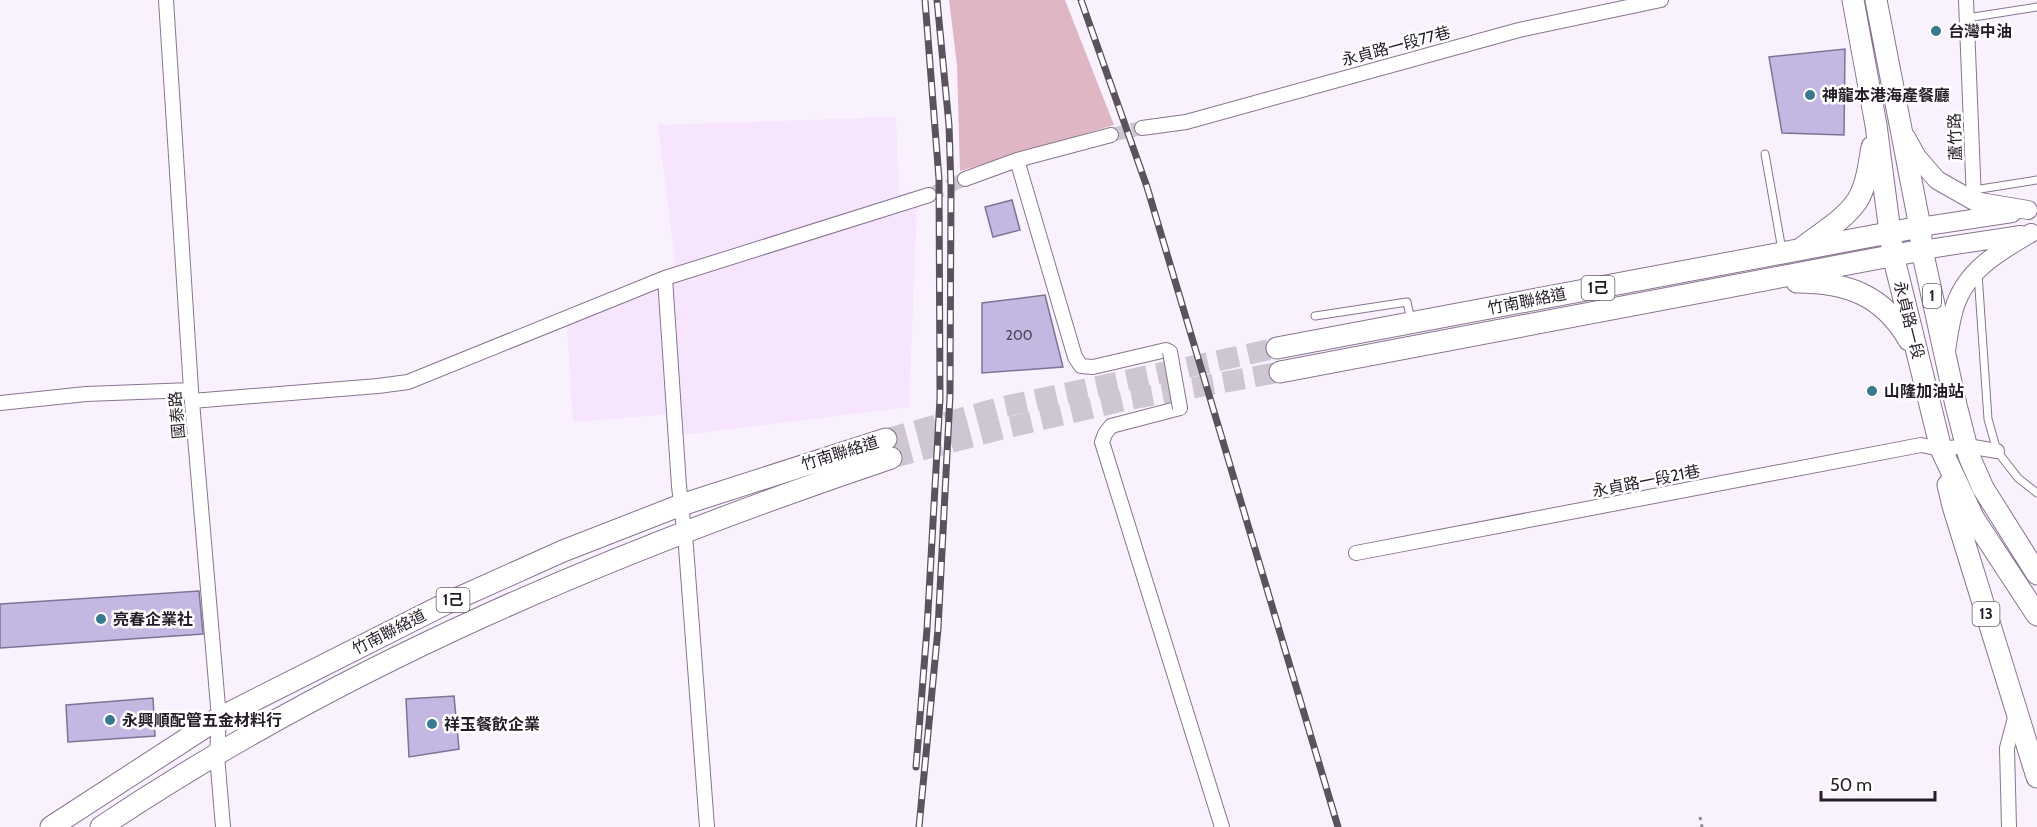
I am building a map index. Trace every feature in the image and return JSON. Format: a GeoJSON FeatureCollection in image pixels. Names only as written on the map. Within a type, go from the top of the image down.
{"type":"FeatureCollection","features":[{"type":"Feature","properties":{"kind":"main road","name":"永貞路一段"},"geometry":{"type":"LineString","coordinates":[[1853,0],[1876,125],[1893,255],[1941,449],[1974,519],[2037,615]]}},
{"type":"Feature","properties":{"kind":"main road","name":"永貞路一段"},"geometry":{"type":"LineString","coordinates":[[1876,0],[1920,228],[1922,250],[1967,446],[1983,488],[2037,574]]}},
{"type":"Feature","properties":{"kind":"main road"},"geometry":{"type":"LineString","coordinates":[[1898,121],[1917,157],[1937,180],[1974,196],[2033,209]]}},
{"type":"Feature","properties":{"kind":"main road"},"geometry":{"type":"LineString","coordinates":[[1791,251],[1840,220],[1858,200],[1867,176],[1876,125]]}},
{"type":"Feature","properties":{"kind":"main road"},"geometry":{"type":"LineString","coordinates":[[1920,228],[2033,209]]}},
{"type":"Feature","properties":{"kind":"main road","name":"竹南聯絡道"},"geometry":{"type":"LineString","coordinates":[[1276,348],[1920,228]]}},
{"type":"Feature","properties":{"kind":"main road"},"geometry":{"type":"LineString","coordinates":[[1922,250],[2034,233]]}},
{"type":"Feature","properties":{"kind":"main road"},"geometry":{"type":"LineString","coordinates":[[1945,356],[1954,309],[1966,281],[1996,253],[2034,233]]}},
{"type":"Feature","properties":{"kind":"main road","name":"竹南聯絡道"},"geometry":{"type":"LineString","coordinates":[[1280,372],[1922,250]]}},
{"type":"Feature","properties":{"kind":"main road"},"geometry":{"type":"LineString","coordinates":[[1752,282],[1822,282],[1845,286],[1862,293],[1881,306],[1899,324],[1918,357]]}},
{"type":"Feature","properties":{"kind":"main road","name":"竹南聯絡道"},"geometry":{"type":"LineString","coordinates":[[51,827],[219,718],[447,603],[563,550],[681,505],[819,459],[889,448],[777,497],[623,555],[466,623],[334,690],[217,755],[101,827]]}},
{"type":"Feature","properties":{"kind":"main road","name":"13"},"geometry":{"type":"LineString","coordinates":[[1941,449],[1953,506],[2037,777]]}},
{"type":"Feature","properties":{"kind":"street","name":"國泰路"},"geometry":{"type":"LineString","coordinates":[[166,0],[192,396],[219,718],[217,755],[223,827]]}},
{"type":"Feature","properties":{"kind":"street","name":"永貞路一段77巷"},"geometry":{"type":"LineString","coordinates":[[1142,128],[1186,122],[1519,30],[1661,0]]}},
{"type":"Feature","properties":{"kind":"street","name":"蘆竹路"},"geometry":{"type":"LineString","coordinates":[[1966,0],[1974,196]]}},
{"type":"Feature","properties":{"kind":"street"},"geometry":{"type":"LineString","coordinates":[[965,179],[1017,160],[1111,135]]}},
{"type":"Feature","properties":{"kind":"street"},"geometry":{"type":"LineString","coordinates":[[1017,160],[1075,357],[1081,366],[1093,367],[1166,350],[1170,352],[1180,408],[1111,426],[1102,442],[1222,827]]}},
{"type":"Feature","properties":{"kind":"street"},"geometry":{"type":"LineString","coordinates":[[0,403],[86,394],[192,396],[378,386],[408,382],[665,278],[929,195]]}},
{"type":"Feature","properties":{"kind":"street"},"geometry":{"type":"LineString","coordinates":[[665,278],[707,827]]}},
{"type":"Feature","properties":{"kind":"street","name":"永貞路一段21巷"},"geometry":{"type":"LineString","coordinates":[[1356,554],[1921,446],[1941,449],[1967,446],[1997,451]]}},
{"type":"Feature","properties":{"kind":"street"},"geometry":{"type":"LineString","coordinates":[[2009,827],[2007,748],[2016,714]]}},
{"type":"Feature","properties":{"kind":"lane"},"geometry":{"type":"LineString","coordinates":[[1967,18],[2037,8]]}},
{"type":"Feature","properties":{"kind":"lane"},"geometry":{"type":"LineString","coordinates":[[1765,154],[1791,251]]}},
{"type":"Feature","properties":{"kind":"lane"},"geometry":{"type":"LineString","coordinates":[[1974,196],[2037,180]]}},
{"type":"Feature","properties":{"kind":"lane"},"geometry":{"type":"LineString","coordinates":[[1978,270],[1988,418],[1997,451],[2018,478],[2037,493]]}},
{"type":"Feature","properties":{"kind":"lane"},"geometry":{"type":"LineString","coordinates":[[1316,316],[1407,302],[1412,322]]}},
{"type":"Feature","properties":{"kind":"path"},"geometry":{"type":"LineString","coordinates":[[1700,817],[1702,827]]}},
{"type":"Feature","properties":{"kind":"shaded area"},"geometry":{"type":"Polygon","coordinates":[[[949,0],[1065,0],[1114,125],[960,171],[957,65],[949,0]]]}},
{"type":"Feature","properties":{"kind":"shaded area"},"geometry":{"type":"Polygon","coordinates":[[[896,117],[899,194],[914,191],[917,206],[909,407],[682,435],[682,413],[573,422],[567,325],[658,288],[675,262],[658,125],[896,117]]]}},
{"type":"Feature","properties":{"kind":"building","name":"神龍本港海產餐廳"},"geometry":{"type":"Polygon","coordinates":[[[1845,49],[1844,135],[1782,133],[1769,57],[1845,49]]]}},
{"type":"Feature","properties":{"kind":"building"},"geometry":{"type":"Polygon","coordinates":[[[1012,200],[1020,230],[993,237],[985,207],[1012,200]]]}},
{"type":"Feature","properties":{"kind":"building"},"geometry":{"type":"Polygon","coordinates":[[[1045,295],[1063,367],[982,373],[982,303],[1045,295]]]}},
{"type":"Feature","properties":{"kind":"building","name":"亮春企業社"},"geometry":{"type":"Polygon","coordinates":[[[199,591],[203,634],[0,648],[0,604],[199,591]]]}},
{"type":"Feature","properties":{"kind":"building","name":"祥玉餐飲企業"},"geometry":{"type":"Polygon","coordinates":[[[454,696],[459,749],[409,757],[406,699],[454,696]]]}},
{"type":"Feature","properties":{"kind":"building","name":"永興順配管五金材料行"},"geometry":{"type":"Polygon","coordinates":[[[153,698],[155,736],[68,742],[66,705],[153,698]]]}},
{"type":"Feature","properties":{"kind":"tunnel"},"geometry":{"type":"LineString","coordinates":[[1111,135],[1142,128]]}},
{"type":"Feature","properties":{"kind":"tunnel"},"geometry":{"type":"LineString","coordinates":[[929,195],[965,179]]}},
{"type":"Feature","properties":{"kind":"tunnel"},"geometry":{"type":"LineString","coordinates":[[886,439],[1002,407],[1277,348]]}},
{"type":"Feature","properties":{"kind":"tunnel"},"geometry":{"type":"LineString","coordinates":[[891,458],[1126,400],[1280,372]]}},
{"type":"Feature","properties":{"kind":"railway"},"geometry":{"type":"LineString","coordinates":[[916,767],[927,629],[940,398],[939,179],[925,0]]}},
{"type":"Feature","properties":{"kind":"railway"},"geometry":{"type":"LineString","coordinates":[[919,827],[938,629],[950,396],[949,125],[937,0]]}},
{"type":"Feature","properties":{"kind":"railway"},"geometry":{"type":"LineString","coordinates":[[1081,0],[1147,187],[1338,827]]}},
{"type":"Feature","properties":{"kind":"place","name":"台灣中油"},"geometry":{"type":"Point","coordinates":[1936,31]}},
{"type":"Feature","properties":{"kind":"place","name":"神龍本港海產餐廳"},"geometry":{"type":"Point","coordinates":[1810,95]}},
{"type":"Feature","properties":{"kind":"place","name":"山隆加油站"},"geometry":{"type":"Point","coordinates":[1872,391]}},
{"type":"Feature","properties":{"kind":"place","name":"亮春企業社"},"geometry":{"type":"Point","coordinates":[101,619]}},
{"type":"Feature","properties":{"kind":"place","name":"永興順配管五金材料行"},"geometry":{"type":"Point","coordinates":[110,720]}},
{"type":"Feature","properties":{"kind":"place","name":"祥玉餐飲企業"},"geometry":{"type":"Point","coordinates":[432,724]}}]}
